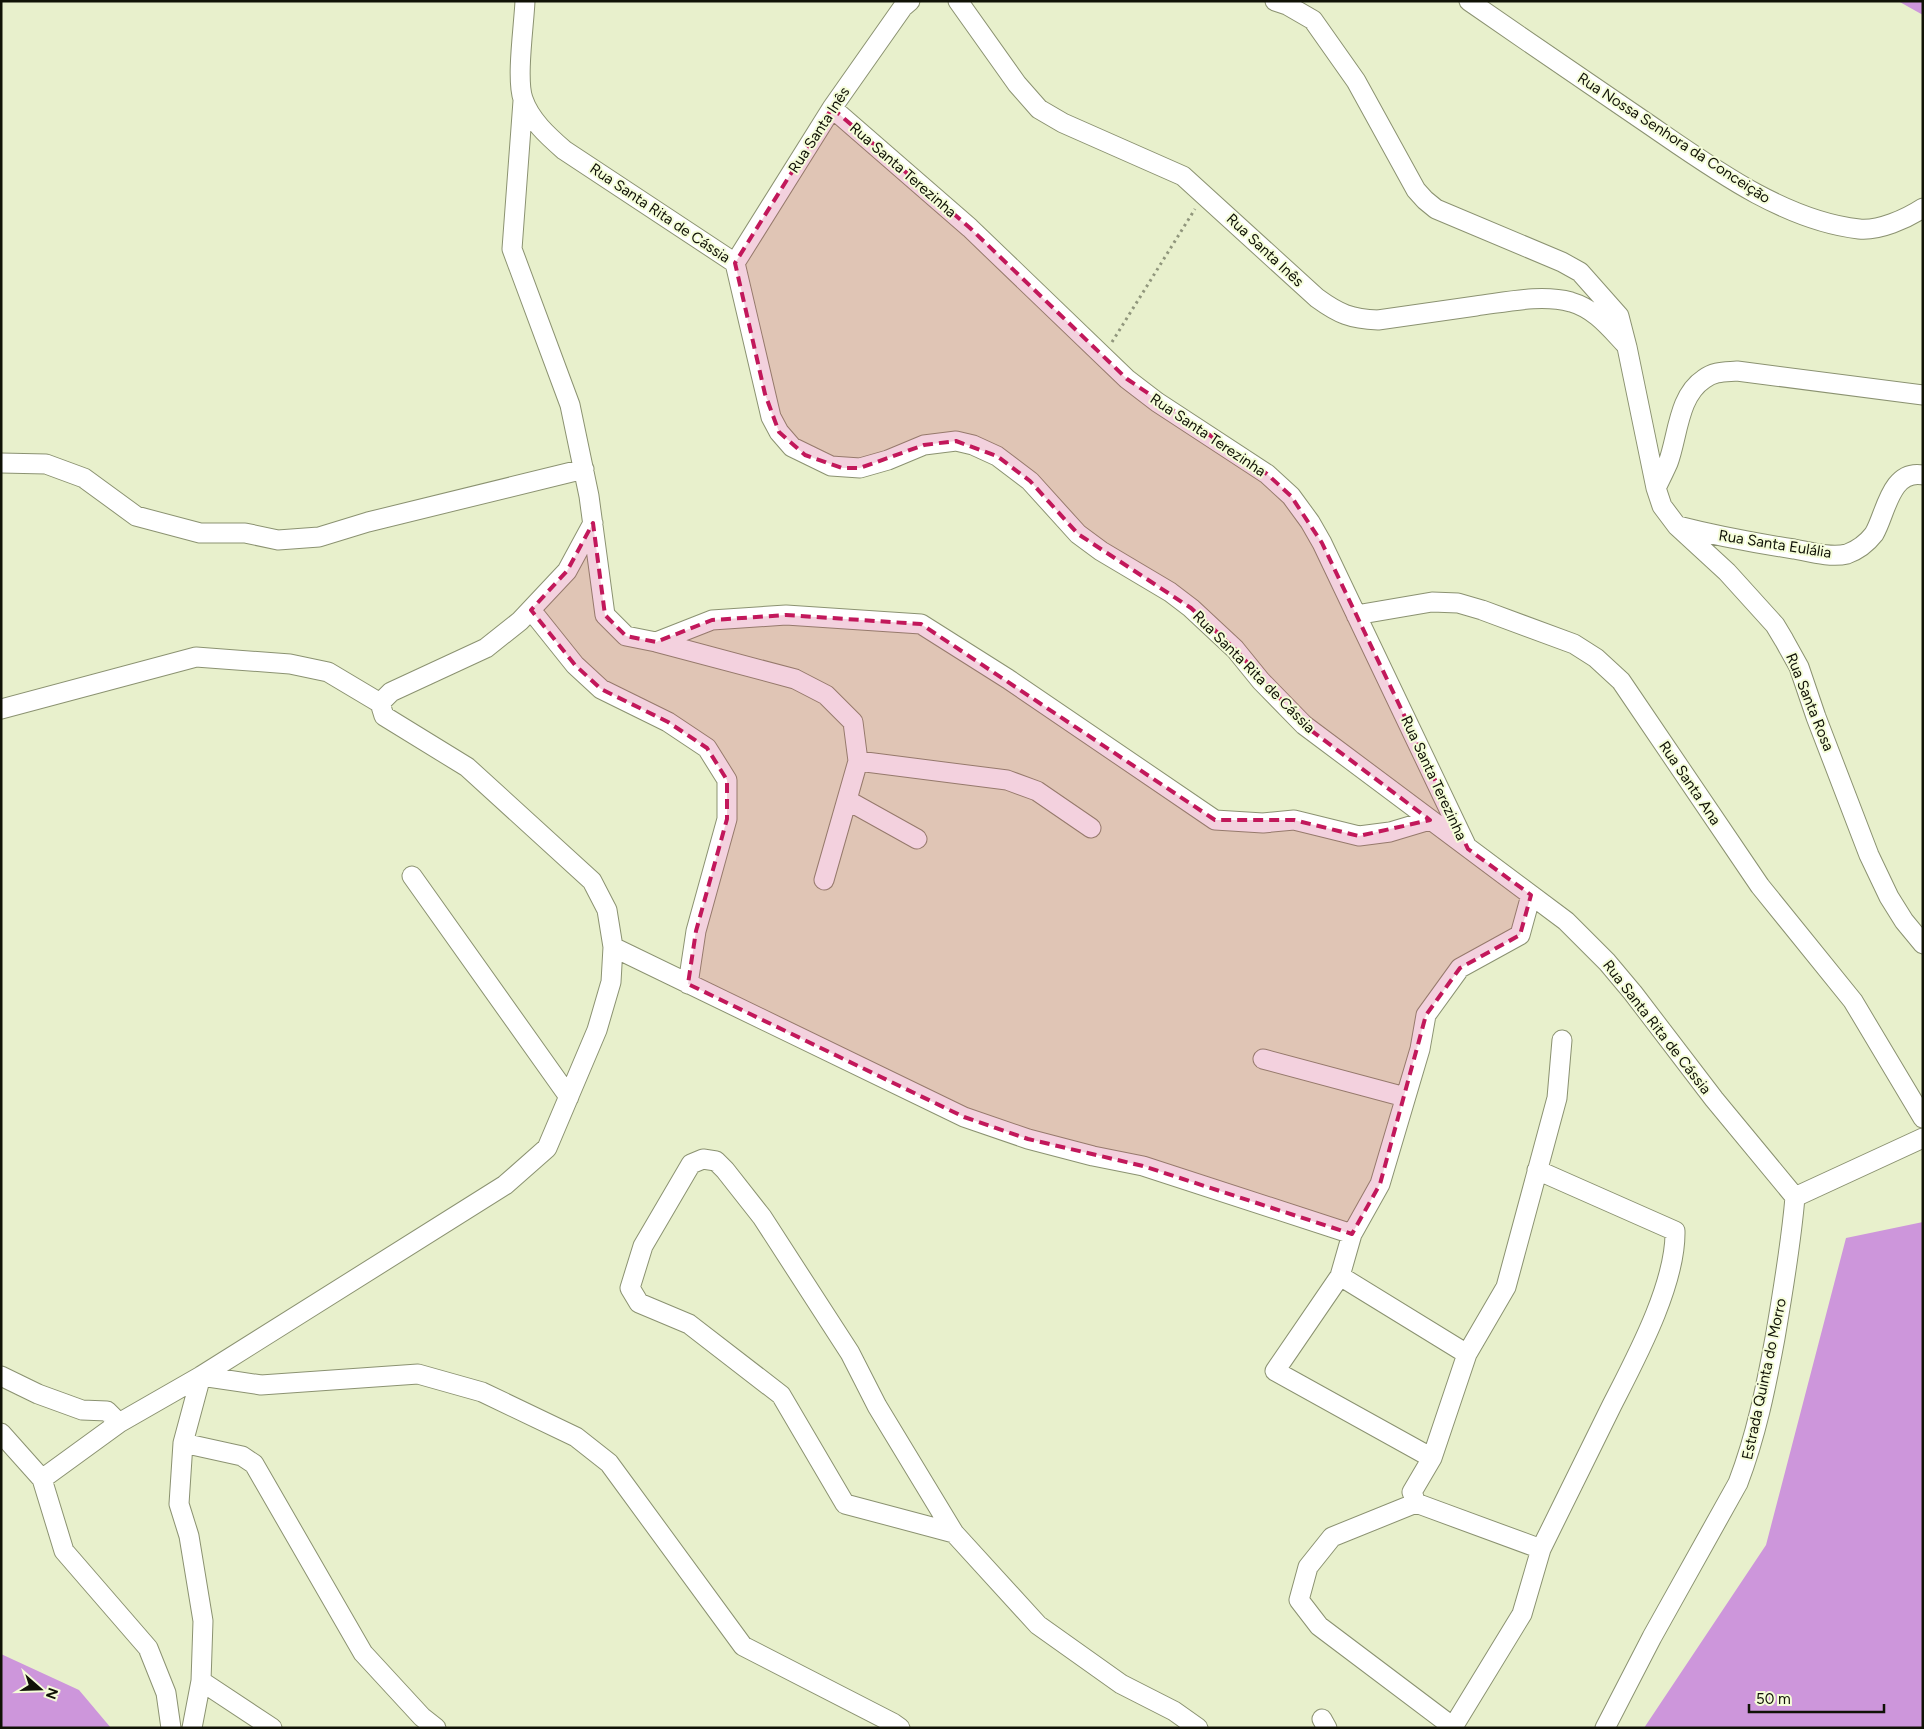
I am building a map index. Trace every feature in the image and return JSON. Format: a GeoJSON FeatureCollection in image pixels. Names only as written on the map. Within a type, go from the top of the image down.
{"type":"FeatureCollection","features":[{"type":"Feature","properties":{"kind":"street","name":"Rua Santa Rita de Cássia"},"geometry":{"type":"LineString","coordinates":[[525,1],[520,89],[523,101],[545,134],[564,150],[735,263],[771,417],[779,432],[792,447],[819,462],[842,468],[860,468],[888,460],[924,445],[956,441],[973,445],[997,456],[1030,481],[1078,534],[1101,551],[1170,592],[1191,608],[1235,648],[1260,681],[1304,725],[1566,921],[1607,962],[1634,994],[1714,1099],[1795,1197]]}},
{"type":"Feature","properties":{"kind":"street","name":"Rua Santa Inês"},"geometry":{"type":"LineString","coordinates":[[735,263],[832,108],[910,1]]}},
{"type":"Feature","properties":{"kind":"street","name":"Rua Santa Inês"},"geometry":{"type":"LineString","coordinates":[[958,1],[1017,84],[1039,109],[1062,123],[1183,176],[1317,298],[1335,311],[1355,319],[1378,320],[1528,298],[1557,300],[1572,302],[1591,311],[1603,320],[1627,347]]}},
{"type":"Feature","properties":{"kind":"street","name":"Rua Santa Rosa"},"geometry":{"type":"LineString","coordinates":[[1275,1],[1287,5],[1313,20],[1356,81],[1408,175],[1425,200],[1436,209],[1562,262],[1580,272],[1619,316],[1656,488],[1662,506],[1677,526],[1727,572],[1775,626],[1784,640],[1799,666],[1816,717],[1869,855],[1889,897],[1904,921],[1923,944]]}},
{"type":"Feature","properties":{"kind":"street","name":"Rua Nossa Senhora da Conceição"},"geometry":{"type":"LineString","coordinates":[[1468,1],[1755,194],[1775,204],[1829,223],[1860,229],[1887,225],[1911,216],[1923,208]]}},
{"type":"Feature","properties":{"kind":"street"},"geometry":{"type":"LineString","coordinates":[[523,101],[512,249],[570,405],[593,523],[604,615],[626,636],[656,642],[795,679],[826,695],[853,722],[858,761],[824,880]]}},
{"type":"Feature","properties":{"kind":"street","name":"Rua Santa Terezinha"},"geometry":{"type":"LineString","coordinates":[[832,108],[970,228],[1127,379],[1157,402],[1267,474],[1291,496],[1314,529],[1468,849]]}},
{"type":"Feature","properties":{"kind":"street"},"geometry":{"type":"LineString","coordinates":[[1656,488],[1668,463],[1685,404],[1691,391],[1703,379],[1716,372],[1737,371],[1923,395]]}},
{"type":"Feature","properties":{"kind":"street"},"geometry":{"type":"LineString","coordinates":[[1,463],[46,464],[84,478],[136,516],[200,533],[245,533],[278,540],[319,537],[368,522],[584,469]]}},
{"type":"Feature","properties":{"kind":"street","name":"Rua Santa Eulália"},"geometry":{"type":"LineString","coordinates":[[1677,526],[1758,544],[1827,555],[1846,554],[1862,547],[1874,534],[1890,494],[1901,479],[1919,474],[1923,475]]}},
{"type":"Feature","properties":{"kind":"street"},"geometry":{"type":"LineString","coordinates":[[380,703],[391,692],[486,648],[520,621],[567,571],[593,523]]}},
{"type":"Feature","properties":{"kind":"street","name":"Rua Santa Ana"},"geometry":{"type":"LineString","coordinates":[[1356,615],[1432,602],[1458,603],[1574,644],[1602,664],[1621,681],[1760,886],[1853,1001],[1923,1118]]}},
{"type":"Feature","properties":{"kind":"street"},"geometry":{"type":"LineString","coordinates":[[531,610],[575,665],[601,689],[668,722],[707,748],[727,780],[727,819],[696,931],[688,984]]}},
{"type":"Feature","properties":{"kind":"street"},"geometry":{"type":"LineString","coordinates":[[656,642],[712,620],[786,615],[920,624],[1008,679],[1216,820],[1263,823],[1294,820],[1359,836],[1390,832],[1430,820]]}},
{"type":"Feature","properties":{"kind":"street"},"geometry":{"type":"LineString","coordinates":[[1,709],[196,657],[290,664],[328,672],[380,703],[384,716],[466,766],[592,881],[607,910],[613,947],[611,982],[598,1030],[547,1148],[505,1185],[201,1376],[119,1423],[42,1479]]}},
{"type":"Feature","properties":{"kind":"street"},"geometry":{"type":"LineString","coordinates":[[858,761],[1007,780],[1038,791],[1091,828]]}},
{"type":"Feature","properties":{"kind":"street"},"geometry":{"type":"LineString","coordinates":[[847,800],[917,839]]}},
{"type":"Feature","properties":{"kind":"street"},"geometry":{"type":"LineString","coordinates":[[412,876],[569,1097]]}},
{"type":"Feature","properties":{"kind":"street"},"geometry":{"type":"LineString","coordinates":[[1432,1458],[1276,1371],[1340,1276],[1352,1234],[1380,1184],[1420,1049],[1426,1015],[1460,968],[1520,935],[1531,895]]}},
{"type":"Feature","properties":{"kind":"street"},"geometry":{"type":"LineString","coordinates":[[613,947],[964,1117],[1047,1144],[1143,1166],[1352,1234]]}},
{"type":"Feature","properties":{"kind":"street"},"geometry":{"type":"LineString","coordinates":[[1416,1503],[1412,1492],[1432,1458],[1467,1354],[1506,1287],[1557,1098],[1562,1040]]}},
{"type":"Feature","properties":{"kind":"street"},"geometry":{"type":"LineString","coordinates":[[1262,1059],[1405,1097]]}},
{"type":"Feature","properties":{"kind":"street"},"geometry":{"type":"LineString","coordinates":[[1795,1197],[1923,1138]]}},
{"type":"Feature","properties":{"kind":"street"},"geometry":{"type":"LineString","coordinates":[[954,1533],[845,1504],[781,1395],[689,1324],[639,1303],[630,1288],[643,1246],[691,1164],[703,1160],[716,1161],[762,1217],[850,1353],[876,1406],[954,1533],[1038,1625],[1121,1684],[1174,1711],[1198,1728]]}},
{"type":"Feature","properties":{"kind":"street"},"geometry":{"type":"LineString","coordinates":[[1538,1170],[1675,1231],[1676,1244],[1665,1288],[1639,1350],[1541,1549],[1522,1614],[1453,1727],[1319,1626],[1299,1600],[1308,1567],[1332,1538],[1416,1503],[1541,1549]]}},
{"type":"Feature","properties":{"kind":"street","name":"Estrada Quinta do Morro"},"geometry":{"type":"LineString","coordinates":[[1605,1728],[1652,1638],[1738,1483],[1748,1456],[1768,1374],[1787,1268],[1795,1197]]}},
{"type":"Feature","properties":{"kind":"street"},"geometry":{"type":"LineString","coordinates":[[1340,1276],[1467,1354]]}},
{"type":"Feature","properties":{"kind":"street"},"geometry":{"type":"LineString","coordinates":[[201,1376],[261,1385],[418,1374],[482,1392],[576,1437],[609,1463],[743,1646],[900,1728]]}},
{"type":"Feature","properties":{"kind":"street"},"geometry":{"type":"LineString","coordinates":[[1,1376],[38,1394],[82,1410],[107,1411],[119,1423]]}},
{"type":"Feature","properties":{"kind":"street"},"geometry":{"type":"LineString","coordinates":[[192,1728],[201,1681],[202,1620],[189,1536],[179,1504],[183,1443],[201,1376]]}},
{"type":"Feature","properties":{"kind":"street"},"geometry":{"type":"LineString","coordinates":[[1,1433],[42,1479],[64,1551],[148,1648],[166,1693],[171,1728]]}},
{"type":"Feature","properties":{"kind":"street"},"geometry":{"type":"LineString","coordinates":[[183,1443],[242,1456],[254,1464],[363,1654],[422,1717],[436,1728]]}},
{"type":"Feature","properties":{"kind":"street"},"geometry":{"type":"LineString","coordinates":[[201,1681],[272,1728]]}},
{"type":"Feature","properties":{"kind":"path"},"geometry":{"type":"LineString","coordinates":[[1103,356],[1204,194]]}},
{"type":"Feature","properties":{"kind":"highlighted area"},"geometry":{"type":"Polygon","coordinates":[[[832,108],[970,228],[1127,379],[1267,474],[1291,496],[1322,543],[1468,849],[1531,895],[1520,935],[1460,968],[1426,1015],[1380,1184],[1352,1234],[1143,1166],[1028,1139],[964,1117],[688,984],[696,931],[727,819],[727,780],[707,748],[668,722],[601,689],[575,665],[531,610],[567,571],[593,523],[605,615],[626,636],[656,642],[712,620],[786,615],[921,624],[1215,820],[1294,820],[1359,836],[1430,820],[1304,725],[1235,649],[1191,608],[1078,534],[1030,481],[997,456],[956,441],[924,445],[860,468],[842,468],[805,455],[779,432],[765,394],[735,263],[832,108]]]}},
{"type":"Feature","properties":{"kind":"shaded area"},"geometry":{"type":"Polygon","coordinates":[[[1898,1],[1923,1],[1923,15],[1898,1]]]}},
{"type":"Feature","properties":{"kind":"shaded area"},"geometry":{"type":"Polygon","coordinates":[[[1923,1222],[1923,1728],[1644,1728],[1766,1545],[1846,1238],[1923,1222]]]}},
{"type":"Feature","properties":{"kind":"shaded area"},"geometry":{"type":"Polygon","coordinates":[[[1,1654],[79,1690],[111,1728],[1,1728],[1,1654]]]}}]}
